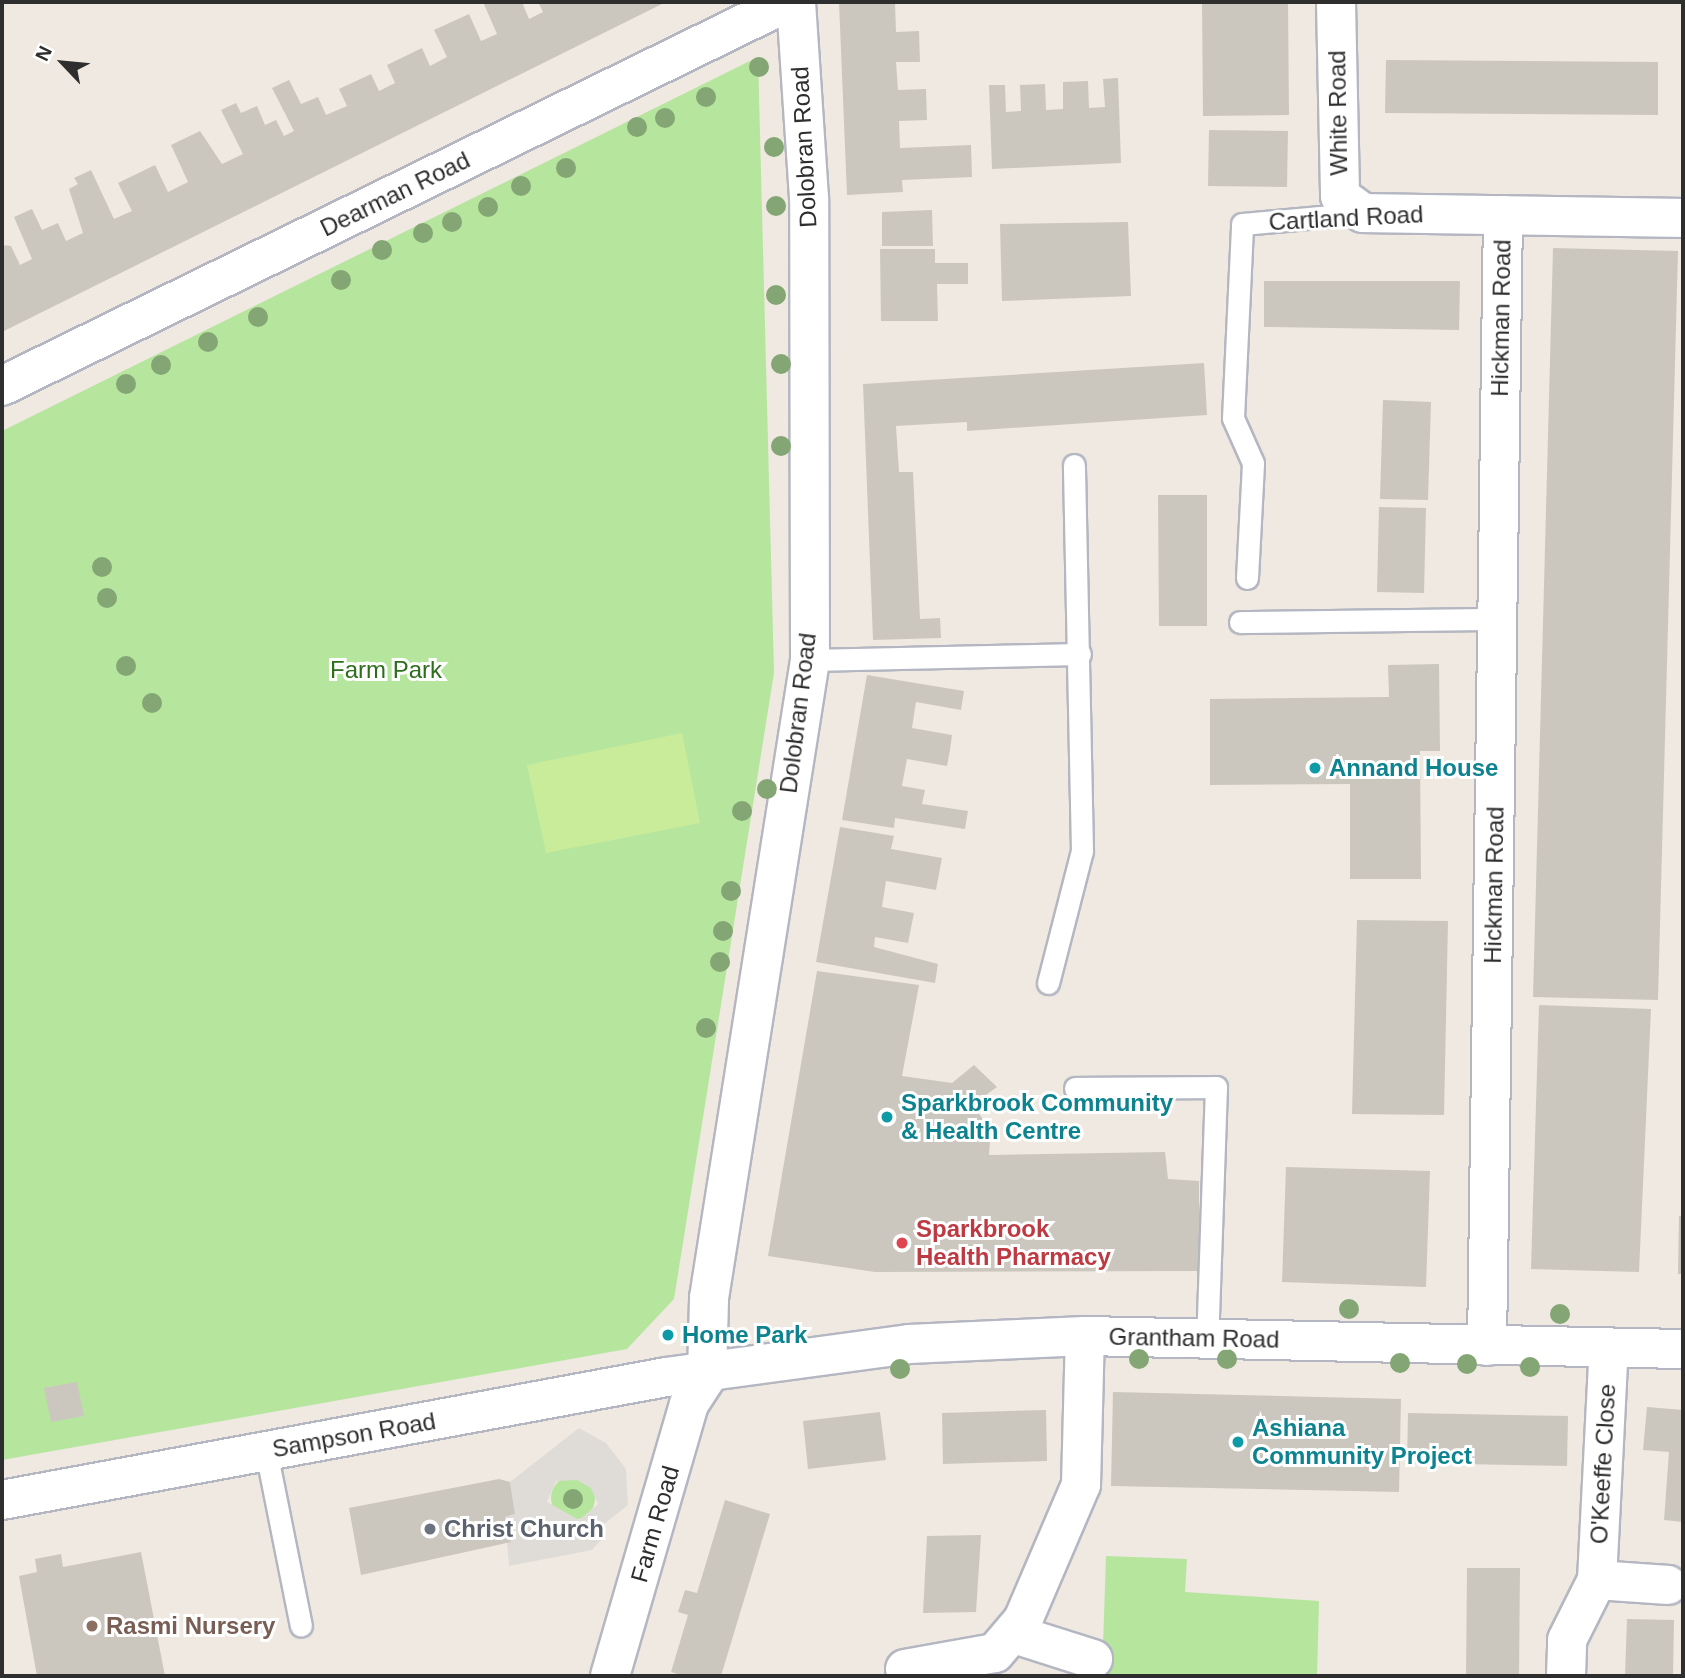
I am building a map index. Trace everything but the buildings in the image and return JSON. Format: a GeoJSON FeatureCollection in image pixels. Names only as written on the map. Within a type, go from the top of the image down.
{"type":"FeatureCollection","features":[{"type":"Feature","properties":{"kind":"street","name":"Dearman Road"},"geometry":{"type":"LineString","coordinates":[[2,386],[788,2]]}},
{"type":"Feature","properties":{"kind":"street","name":"Dolobran Road"},"geometry":{"type":"LineString","coordinates":[[708,1376],[709,1298],[810,660],[809,198],[796,2]]}},
{"type":"Feature","properties":{"kind":"street","name":"White Road"},"geometry":{"type":"LineString","coordinates":[[1336,2],[1340,196],[1363,213]]}},
{"type":"Feature","properties":{"kind":"street","name":"Cartland Road"},"geometry":{"type":"LineString","coordinates":[[1363,213],[1683,218]]}},
{"type":"Feature","properties":{"kind":"street","name":"Hickman Road"},"geometry":{"type":"LineString","coordinates":[[1488,1346],[1503,215]]}},
{"type":"Feature","properties":{"kind":"street","name":"Grantham Road"},"geometry":{"type":"LineString","coordinates":[[708,1376],[909,1344],[1085,1336],[1683,1349]]}},
{"type":"Feature","properties":{"kind":"street"},"geometry":{"type":"LineString","coordinates":[[905,1668],[995,1653],[1014,1634],[1081,1485],[1085,1336]]}},
{"type":"Feature","properties":{"kind":"street","name":"O'Keeffe Close"},"geometry":{"type":"LineString","coordinates":[[1566,1676],[1567,1640],[1597,1580],[1609,1347]]}},
{"type":"Feature","properties":{"kind":"street","name":"Sampson Road"},"geometry":{"type":"LineString","coordinates":[[2,1500],[666,1377],[708,1376]]}},
{"type":"Feature","properties":{"kind":"street","name":"Farm Road"},"geometry":{"type":"LineString","coordinates":[[610,1676],[689,1404],[708,1376]]}},
{"type":"Feature","properties":{"kind":"street","name":"O'Keeffe Close"},"geometry":{"type":"LineString","coordinates":[[1597,1580],[1668,1584]]}},
{"type":"Feature","properties":{"kind":"street"},"geometry":{"type":"LineString","coordinates":[[1014,1634],[1093,1659]]}},
{"type":"Feature","properties":{"kind":"lane","name":"Cartland Road"},"geometry":{"type":"LineString","coordinates":[[1247,578],[1252,463],[1233,418],[1242,224],[1363,213]]}},
{"type":"Feature","properties":{"kind":"lane"},"geometry":{"type":"LineString","coordinates":[[1048,983],[1082,851],[1074,465]]}},
{"type":"Feature","properties":{"kind":"lane"},"geometry":{"type":"LineString","coordinates":[[1240,622],[1497,619]]}},
{"type":"Feature","properties":{"kind":"lane"},"geometry":{"type":"LineString","coordinates":[[810,660],[1080,654]]}},
{"type":"Feature","properties":{"kind":"lane"},"geometry":{"type":"LineString","coordinates":[[1074,1088],[1216,1087],[1207,1339]]}},
{"type":"Feature","properties":{"kind":"lane"},"geometry":{"type":"LineString","coordinates":[[266,1451],[301,1626]]}},
{"type":"Feature","properties":{"kind":"green space","name":"Farm Park"},"geometry":{"type":"Polygon","coordinates":[[[758,57],[774,673],[674,1299],[627,1349],[2,1460],[2,431],[758,57]]]}},
{"type":"Feature","properties":{"kind":"green space"},"geometry":{"type":"Polygon","coordinates":[[[682,733],[700,823],[546,853],[527,765],[682,733]]]}},
{"type":"Feature","properties":{"kind":"green space"},"geometry":{"type":"Polygon","coordinates":[[[573,1476],[588,1483],[595,1498],[588,1513],[573,1520],[558,1513],[551,1498],[558,1483],[573,1476]]]}},
{"type":"Feature","properties":{"kind":"green space"},"geometry":{"type":"Polygon","coordinates":[[[1106,1556],[1187,1559],[1185,1592],[1319,1601],[1317,1676],[1102,1676],[1106,1556]]]}},
{"type":"Feature","properties":{"kind":"shaded area"},"geometry":{"type":"Polygon","coordinates":[[[579,1428],[606,1443],[626,1469],[628,1505],[599,1528],[602,1539],[592,1550],[509,1566],[505,1517],[515,1514],[510,1482],[579,1428]],[[577,1480],[556,1481],[547,1502],[579,1520],[598,1504],[591,1488],[577,1480]]]}},
{"type":"Feature","properties":{"kind":"place","name":"Annand House"},"geometry":{"type":"Point","coordinates":[1315,768]}},
{"type":"Feature","properties":{"kind":"place","name":"Sparkbrook Community & Health Centre"},"geometry":{"type":"Point","coordinates":[887,1117]}},
{"type":"Feature","properties":{"kind":"place","name":"Sparkbrook Health Pharmacy"},"geometry":{"type":"Point","coordinates":[902,1243]}},
{"type":"Feature","properties":{"kind":"place","name":"Home Park"},"geometry":{"type":"Point","coordinates":[668,1335]}},
{"type":"Feature","properties":{"kind":"place","name":"Ashiana Community Project"},"geometry":{"type":"Point","coordinates":[1238,1442]}},
{"type":"Feature","properties":{"kind":"place","name":"Christ Church"},"geometry":{"type":"Point","coordinates":[430,1529]}},
{"type":"Feature","properties":{"kind":"place","name":"Rasmi Nursery"},"geometry":{"type":"Point","coordinates":[92,1626]}}]}
